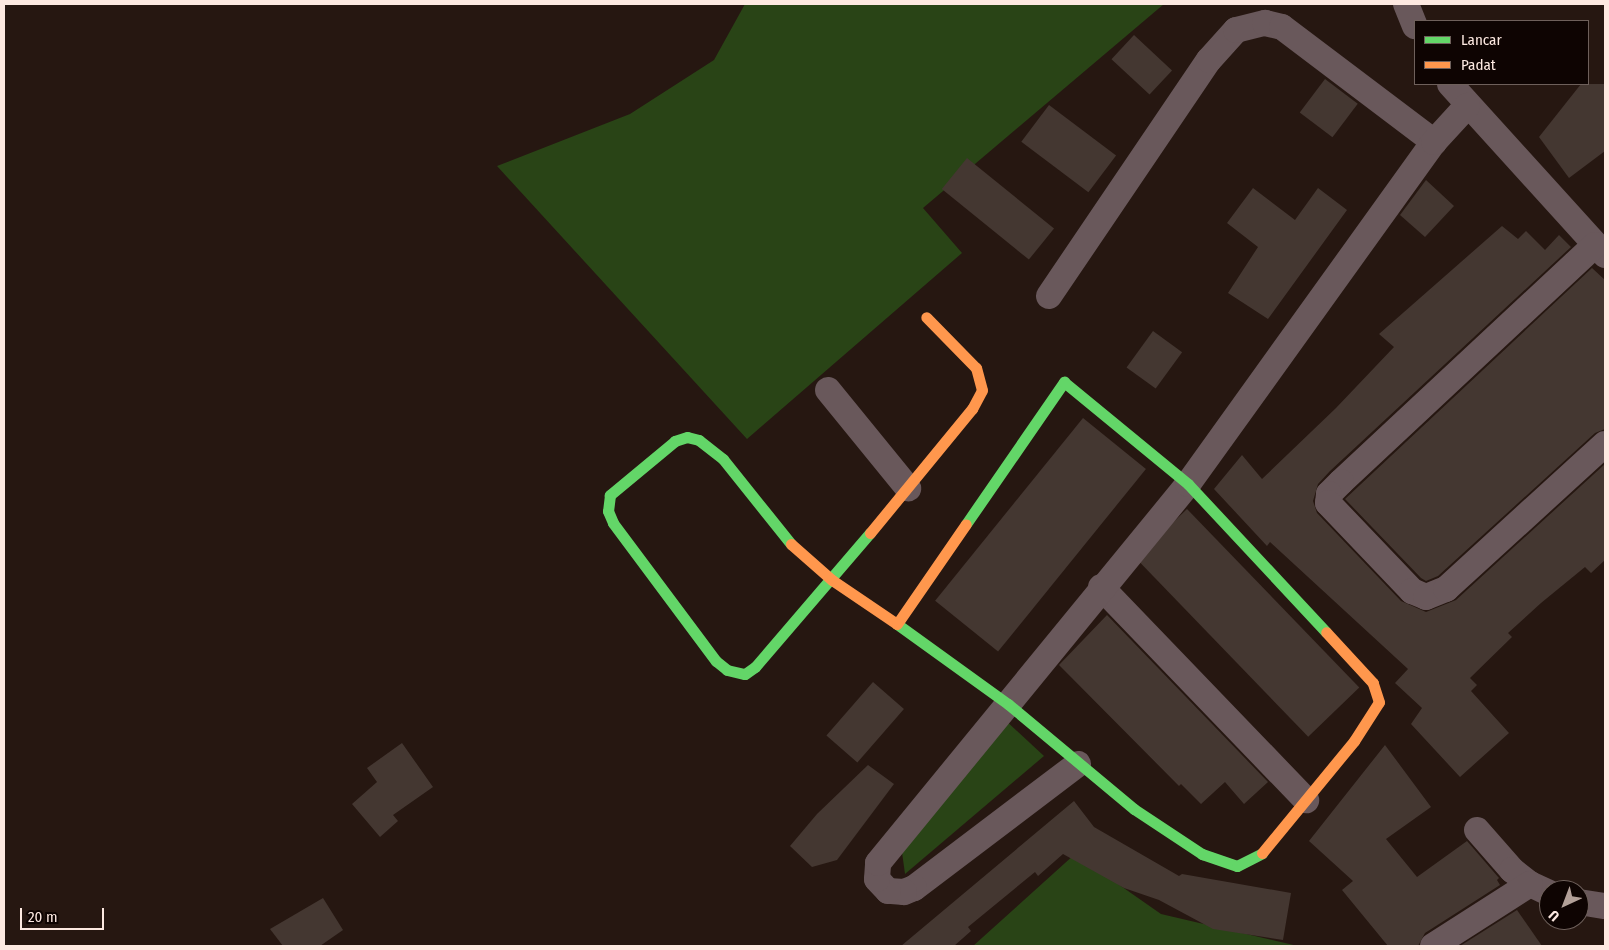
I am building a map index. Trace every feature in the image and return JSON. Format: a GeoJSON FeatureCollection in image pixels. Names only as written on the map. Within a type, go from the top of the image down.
{"type":"FeatureCollection","features":[{"type":"Feature","properties":{"kind":"street"},"geometry":{"type":"LineString","coordinates":[[1406,4],[1414,24]]}},
{"type":"Feature","properties":{"kind":"street"},"geometry":{"type":"LineString","coordinates":[[1049,296],[1209,60],[1236,30],[1265,23],[1282,27],[1434,142]]}},
{"type":"Feature","properties":{"kind":"street"},"geometry":{"type":"LineString","coordinates":[[1451,85],[1467,106],[1600,250],[1341,482],[1329,494],[1328,503],[1412,591],[1426,598],[1446,589],[1605,444]]}},
{"type":"Feature","properties":{"kind":"street"},"geometry":{"type":"LineString","coordinates":[[1078,764],[914,888],[904,892],[888,891],[877,879],[878,863],[1101,587],[1188,484],[1434,142],[1467,106]]}},
{"type":"Feature","properties":{"kind":"street"},"geometry":{"type":"LineString","coordinates":[[897,624],[1064,382],[1188,484],[1373,683],[1378,692],[1379,702],[1371,718],[1260,855],[1238,866],[1202,854],[1134,809],[1008,704],[832,580],[792,546],[723,459],[699,440],[687,437],[676,441],[610,495],[608,511],[613,524],[716,661],[735,674],[745,674],[755,667],[832,580],[972,409],[982,390],[976,368],[926,317]]}},
{"type":"Feature","properties":{"kind":"street"},"geometry":{"type":"LineString","coordinates":[[828,390],[908,488]]}},
{"type":"Feature","properties":{"kind":"street"},"geometry":{"type":"LineString","coordinates":[[1101,587],[1306,800]]}},
{"type":"Feature","properties":{"kind":"street"},"geometry":{"type":"LineString","coordinates":[[1477,830],[1512,870],[1539,887]]}},
{"type":"Feature","properties":{"kind":"street"},"geometry":{"type":"LineString","coordinates":[[1433,946],[1539,889]]}},
{"type":"Feature","properties":{"kind":"street"},"geometry":{"type":"LineString","coordinates":[[1589,904],[1605,906]]}},
{"type":"Feature","properties":{"kind":"green space"},"geometry":{"type":"Polygon","coordinates":[[[745,4],[1164,4],[923,208],[962,253],[747,439],[497,166],[630,114],[714,60],[745,4]]]}},
{"type":"Feature","properties":{"kind":"green space"},"geometry":{"type":"Polygon","coordinates":[[[1003,718],[1044,756],[905,874],[901,845],[1003,718]]]}},
{"type":"Feature","properties":{"kind":"green space"},"geometry":{"type":"Polygon","coordinates":[[[1075,854],[1161,914],[1298,946],[973,946],[1075,854]]]}},
{"type":"Feature","properties":{"kind":"building"},"geometry":{"type":"Polygon","coordinates":[[[1134,35],[1172,70],[1150,95],[1111,59],[1134,35]]]}},
{"type":"Feature","properties":{"kind":"building"},"geometry":{"type":"Polygon","coordinates":[[[1325,79],[1358,104],[1332,137],[1300,113],[1325,79]]]}},
{"type":"Feature","properties":{"kind":"building"},"geometry":{"type":"Polygon","coordinates":[[[1605,84],[1605,151],[1569,178],[1539,137],[1580,85],[1605,84]]]}},
{"type":"Feature","properties":{"kind":"building"},"geometry":{"type":"Polygon","coordinates":[[[1049,105],[1116,156],[1088,192],[1021,142],[1049,105]]]}},
{"type":"Feature","properties":{"kind":"building"},"geometry":{"type":"Polygon","coordinates":[[[967,158],[1054,228],[1029,260],[942,189],[967,158]]]}},
{"type":"Feature","properties":{"kind":"building"},"geometry":{"type":"Polygon","coordinates":[[[1426,180],[1454,206],[1425,237],[1400,215],[1426,180]]]}},
{"type":"Feature","properties":{"kind":"building"},"geometry":{"type":"Polygon","coordinates":[[[1253,188],[1295,220],[1318,188],[1347,210],[1268,319],[1228,293],[1258,247],[1227,223],[1253,188]]]}},
{"type":"Feature","properties":{"kind":"building"},"geometry":{"type":"Polygon","coordinates":[[[1502,226],[1518,239],[1526,231],[1545,250],[1559,235],[1571,247],[1330,471],[1318,484],[1313,501],[1317,513],[1401,601],[1426,612],[1456,600],[1605,464],[1605,560],[1591,573],[1585,567],[1541,603],[1508,633],[1512,637],[1470,678],[1477,685],[1471,691],[1509,733],[1460,777],[1411,724],[1422,708],[1395,683],[1408,669],[1270,542],[1267,546],[1214,489],[1242,455],[1262,479],[1336,408],[1394,347],[1379,334],[1502,226]]]}},
{"type":"Feature","properties":{"kind":"building"},"geometry":{"type":"Polygon","coordinates":[[[1592,268],[1605,280],[1605,429],[1595,433],[1438,576],[1426,581],[1345,499],[1592,268]]]}},
{"type":"Feature","properties":{"kind":"building"},"geometry":{"type":"Polygon","coordinates":[[[1153,331],[1182,352],[1156,389],[1127,367],[1153,331]]]}},
{"type":"Feature","properties":{"kind":"building"},"geometry":{"type":"Polygon","coordinates":[[[1083,418],[1146,469],[998,652],[935,601],[1083,418]]]}},
{"type":"Feature","properties":{"kind":"building"},"geometry":{"type":"Polygon","coordinates":[[[1187,509],[1359,687],[1308,737],[1136,558],[1187,509]]]}},
{"type":"Feature","properties":{"kind":"building"},"geometry":{"type":"Polygon","coordinates":[[[1107,615],[1268,782],[1244,804],[1225,782],[1201,804],[1181,784],[1179,786],[1059,665],[1107,615]]]}},
{"type":"Feature","properties":{"kind":"building"},"geometry":{"type":"Polygon","coordinates":[[[873,682],[904,709],[857,762],[826,736],[873,682]]]}},
{"type":"Feature","properties":{"kind":"building"},"geometry":{"type":"Polygon","coordinates":[[[402,743],[433,787],[393,815],[398,821],[380,837],[352,804],[377,782],[367,768],[402,743]]]}},
{"type":"Feature","properties":{"kind":"building"},"geometry":{"type":"Polygon","coordinates":[[[1385,745],[1431,807],[1386,839],[1417,877],[1467,841],[1499,878],[1497,880],[1500,885],[1425,933],[1418,946],[1388,946],[1342,890],[1353,881],[1309,841],[1385,745]]]}},
{"type":"Feature","properties":{"kind":"building"},"geometry":{"type":"Polygon","coordinates":[[[868,765],[894,784],[837,860],[812,867],[790,846],[817,814],[868,765]]]}},
{"type":"Feature","properties":{"kind":"building"},"geometry":{"type":"Polygon","coordinates":[[[1074,801],[1094,827],[1179,876],[1182,874],[1291,893],[1283,940],[1213,929],[1159,900],[1124,888],[1063,854],[1038,876],[1035,872],[968,927],[971,931],[954,946],[901,946],[1074,801]]]}},
{"type":"Feature","properties":{"kind":"building"},"geometry":{"type":"Polygon","coordinates":[[[323,898],[343,930],[320,946],[283,946],[270,929],[323,898]]]}},
{"type":"Feature","properties":{"kind":"building"},"geometry":{"type":"Polygon","coordinates":[[[1517,910],[1542,946],[1460,946],[1517,910]]]}},
{"type":"Feature","properties":{"kind":"traffic: fast"},"geometry":{"type":"LineString","coordinates":[[966,524],[1064,382],[1188,484],[1326,632]]}},
{"type":"Feature","properties":{"kind":"traffic: fast"},"geometry":{"type":"LineString","coordinates":[[791,544],[723,459],[699,440],[687,437],[675,441],[610,495],[608,511],[613,523],[716,661],[727,670],[745,674],[755,667],[870,533]]}},
{"type":"Feature","properties":{"kind":"traffic: fast"},"geometry":{"type":"LineString","coordinates":[[897,624],[1008,704],[1134,809],[1202,854],[1237,866],[1262,853]]}},
{"type":"Feature","properties":{"kind":"traffic: slow"},"geometry":{"type":"LineString","coordinates":[[870,533],[972,409],[982,390],[976,368],[926,317]]}},
{"type":"Feature","properties":{"kind":"traffic: slow"},"geometry":{"type":"LineString","coordinates":[[791,544],[832,580],[897,624],[966,524]]}},
{"type":"Feature","properties":{"kind":"traffic: slow"},"geometry":{"type":"LineString","coordinates":[[1262,853],[1354,741],[1379,702],[1373,683],[1326,632]]}}]}
